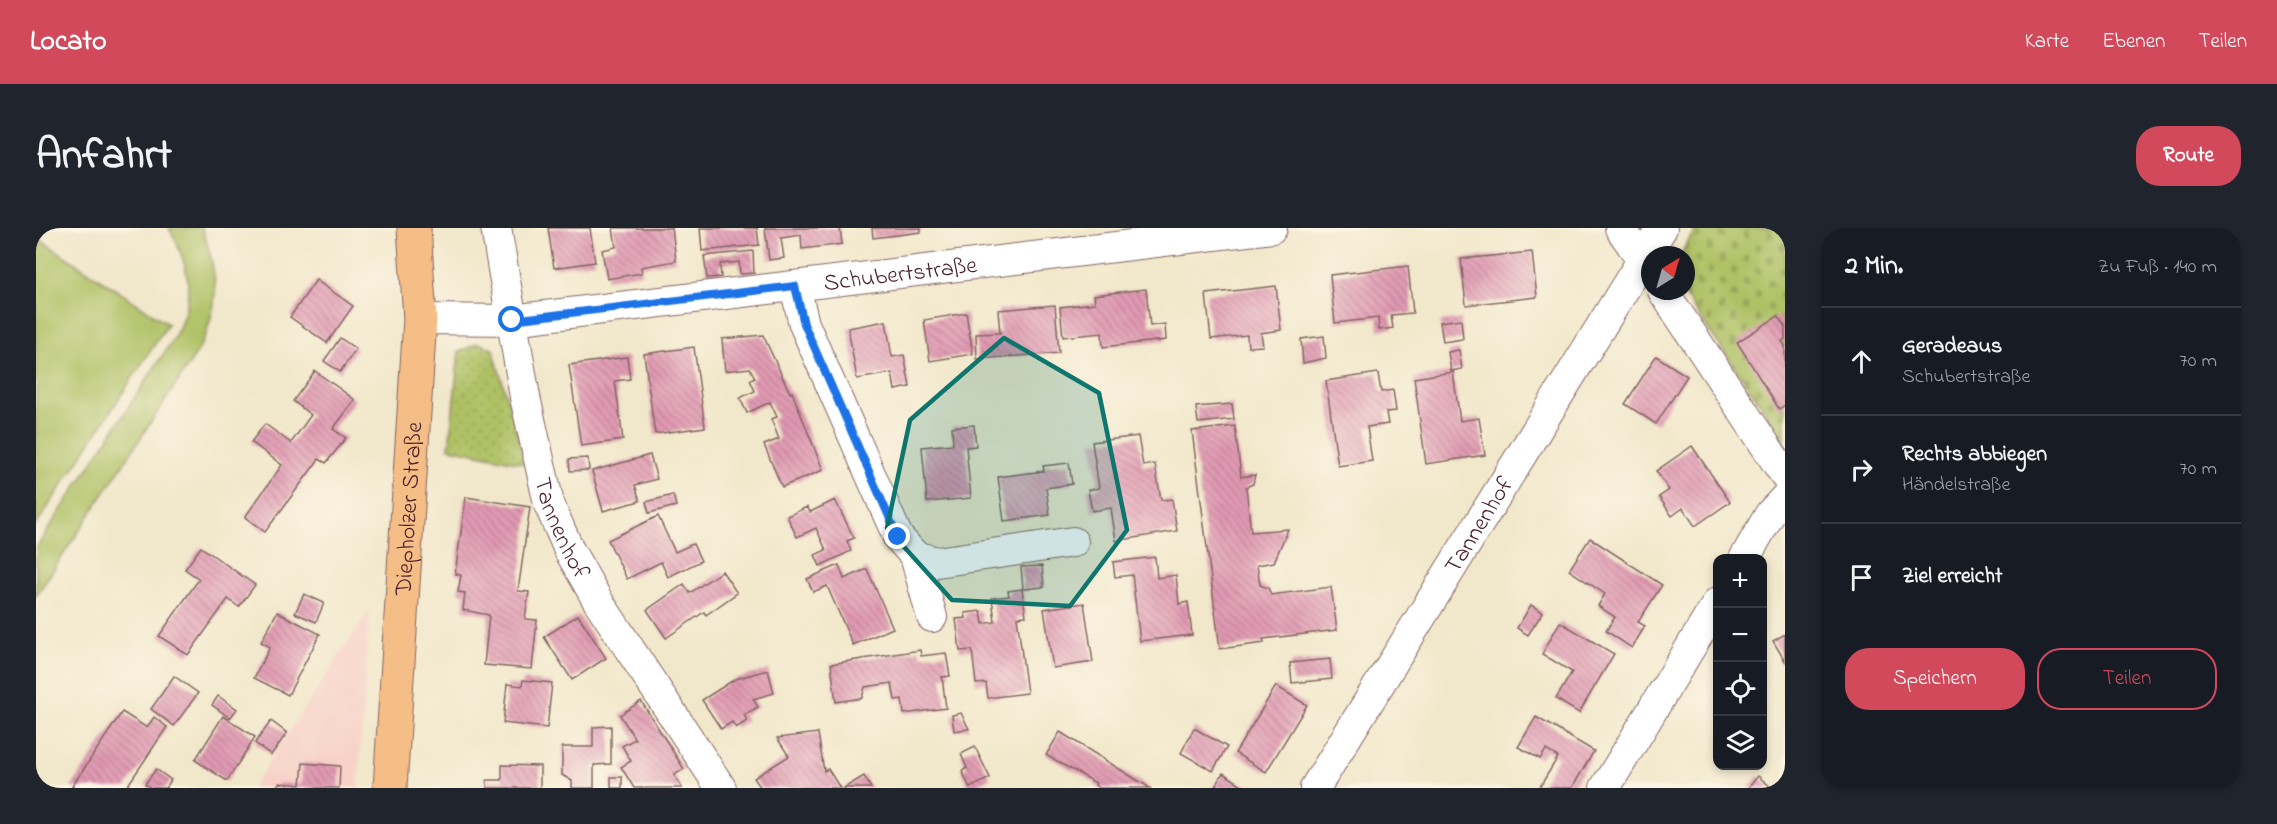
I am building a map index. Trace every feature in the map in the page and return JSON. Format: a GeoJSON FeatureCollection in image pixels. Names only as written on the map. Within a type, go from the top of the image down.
{"type":"FeatureCollection","features":[{"type":"Feature","properties":{"kind":"main road","name":"Diepholzer Straße"},"geometry":{"type":"LineString","coordinates":[[390,788],[420,319],[414,228]]}},
{"type":"Feature","properties":{"kind":"street","name":"Tannenhof"},"geometry":{"type":"LineString","coordinates":[[496,228],[525,397],[549,504],[569,550],[598,600],[721,788]]}},
{"type":"Feature","properties":{"kind":"street","name":"Schubertstraße"},"geometry":{"type":"LineString","coordinates":[[420,319],[512,320],[1272,228]]}},
{"type":"Feature","properties":{"kind":"street"},"geometry":{"type":"LineString","coordinates":[[1620,228],[1641,258]]}},
{"type":"Feature","properties":{"kind":"street","name":"Tannenhof"},"geometry":{"type":"LineString","coordinates":[[1654,246],[1662,228]]}},
{"type":"Feature","properties":{"kind":"street","name":"Tannenhof"},"geometry":{"type":"LineString","coordinates":[[1315,788],[1641,273]]}},
{"type":"Feature","properties":{"kind":"street"},"geometry":{"type":"LineString","coordinates":[[795,286],[804,324],[898,537],[915,556],[932,617]]}},
{"type":"Feature","properties":{"kind":"street"},"geometry":{"type":"LineString","coordinates":[[1669,300],[1785,475]]}},
{"type":"Feature","properties":{"kind":"street"},"geometry":{"type":"LineString","coordinates":[[1746,554],[1770,514],[1785,498]]}},
{"type":"Feature","properties":{"kind":"street"},"geometry":{"type":"LineString","coordinates":[[915,556],[937,562],[1073,542]]}},
{"type":"Feature","properties":{"kind":"street"},"geometry":{"type":"LineString","coordinates":[[1605,788],[1714,608]]}},
{"type":"Feature","properties":{"kind":"highlighted area"},"geometry":{"type":"Polygon","coordinates":[[[1004,338],[1099,393],[1127,530],[1070,606],[952,600],[887,528],[910,420],[1004,338]]]}},
{"type":"Feature","properties":{"kind":"shaded area"},"geometry":{"type":"Polygon","coordinates":[[[370,609],[358,788],[252,788],[370,609]]]}},
{"type":"Feature","properties":{"kind":"green space"},"geometry":{"type":"Polygon","coordinates":[[[169,228],[202,228],[214,276],[214,305],[211,319],[198,351],[36,596],[36,548],[174,338],[181,323],[186,309],[188,283],[182,256],[169,228]]]}},
{"type":"Feature","properties":{"kind":"green space"},"geometry":{"type":"Polygon","coordinates":[[[1696,228],[1785,228],[1785,439],[1688,300],[1695,300],[1695,246],[1685,246],[1696,228]]]}},
{"type":"Feature","properties":{"kind":"green space"},"geometry":{"type":"Polygon","coordinates":[[[36,237],[168,324],[36,525],[36,237]]]}},
{"type":"Feature","properties":{"kind":"green space"},"geometry":{"type":"Polygon","coordinates":[[[478,343],[493,349],[526,464],[449,448],[459,352],[478,343]]]}},
{"type":"Feature","properties":{"kind":"building"},"geometry":{"type":"Polygon","coordinates":[[[548,228],[590,228],[595,262],[554,268],[548,228]]]}},
{"type":"Feature","properties":{"kind":"building"},"geometry":{"type":"Polygon","coordinates":[[[613,228],[672,228],[676,261],[641,267],[642,273],[607,279],[602,250],[616,247],[613,228]]]}},
{"type":"Feature","properties":{"kind":"building"},"geometry":{"type":"Polygon","coordinates":[[[700,228],[757,228],[759,245],[702,251],[700,228]]]}},
{"type":"Feature","properties":{"kind":"building"},"geometry":{"type":"Polygon","coordinates":[[[765,228],[840,228],[842,244],[802,249],[801,235],[781,238],[784,258],[769,260],[765,228]]]}},
{"type":"Feature","properties":{"kind":"building"},"geometry":{"type":"Polygon","coordinates":[[[872,228],[921,228],[921,232],[873,238],[872,228]]]}},
{"type":"Feature","properties":{"kind":"building"},"geometry":{"type":"Polygon","coordinates":[[[753,251],[754,273],[740,274],[739,262],[720,264],[721,277],[707,278],[704,256],[753,251]]]}},
{"type":"Feature","properties":{"kind":"building"},"geometry":{"type":"Polygon","coordinates":[[[1532,252],[1537,297],[1466,305],[1461,259],[1532,252]]]}},
{"type":"Feature","properties":{"kind":"building"},"geometry":{"type":"Polygon","coordinates":[[[1408,266],[1413,313],[1391,315],[1393,328],[1379,330],[1378,318],[1335,323],[1330,275],[1408,266]]]}},
{"type":"Feature","properties":{"kind":"building"},"geometry":{"type":"Polygon","coordinates":[[[316,280],[353,306],[327,343],[290,317],[316,280]]]}},
{"type":"Feature","properties":{"kind":"building"},"geometry":{"type":"Polygon","coordinates":[[[1276,286],[1281,330],[1261,333],[1263,346],[1248,347],[1247,335],[1211,339],[1206,294],[1276,286]]]}},
{"type":"Feature","properties":{"kind":"building"},"geometry":{"type":"Polygon","coordinates":[[[1146,289],[1150,326],[1165,324],[1166,340],[1103,347],[1102,333],[1063,337],[1060,307],[1095,303],[1094,295],[1146,289]]]}},
{"type":"Feature","properties":{"kind":"building"},"geometry":{"type":"Polygon","coordinates":[[[1055,305],[1059,353],[977,359],[976,334],[1000,333],[998,310],[1055,305]]]}},
{"type":"Feature","properties":{"kind":"building"},"geometry":{"type":"Polygon","coordinates":[[[966,313],[973,354],[930,361],[924,320],[966,313]]]}},
{"type":"Feature","properties":{"kind":"building"},"geometry":{"type":"Polygon","coordinates":[[[1778,316],[1785,327],[1785,339],[1782,341],[1785,346],[1785,405],[1779,409],[1737,342],[1778,316]]]}},
{"type":"Feature","properties":{"kind":"building"},"geometry":{"type":"Polygon","coordinates":[[[1461,319],[1463,339],[1443,342],[1440,322],[1461,319]]]}},
{"type":"Feature","properties":{"kind":"building"},"geometry":{"type":"Polygon","coordinates":[[[886,321],[892,357],[904,355],[910,387],[895,390],[892,373],[857,379],[848,328],[886,321]]]}},
{"type":"Feature","properties":{"kind":"building"},"geometry":{"type":"Polygon","coordinates":[[[763,335],[790,393],[792,392],[823,470],[782,487],[764,445],[779,439],[771,419],[777,417],[770,402],[747,413],[740,398],[755,391],[750,380],[755,378],[750,368],[725,371],[722,339],[763,335]]]}},
{"type":"Feature","properties":{"kind":"building"},"geometry":{"type":"Polygon","coordinates":[[[1324,336],[1326,358],[1303,363],[1301,339],[1324,336]]]}},
{"type":"Feature","properties":{"kind":"building"},"geometry":{"type":"Polygon","coordinates":[[[340,338],[356,349],[340,372],[324,361],[340,338]]]}},
{"type":"Feature","properties":{"kind":"building"},"geometry":{"type":"Polygon","coordinates":[[[694,347],[705,427],[655,434],[644,354],[694,347]]]}},
{"type":"Feature","properties":{"kind":"building"},"geometry":{"type":"Polygon","coordinates":[[[1459,350],[1462,369],[1451,371],[1448,352],[1459,350]]]}},
{"type":"Feature","properties":{"kind":"building"},"geometry":{"type":"Polygon","coordinates":[[[1656,356],[1687,376],[1656,424],[1625,404],[1656,356]]]}},
{"type":"Feature","properties":{"kind":"building"},"geometry":{"type":"Polygon","coordinates":[[[627,357],[630,379],[615,381],[623,440],[581,446],[569,365],[627,357]]]}},
{"type":"Feature","properties":{"kind":"building"},"geometry":{"type":"Polygon","coordinates":[[[315,371],[355,400],[333,429],[346,438],[326,463],[319,459],[265,532],[245,517],[282,465],[251,442],[265,424],[291,443],[311,415],[293,401],[315,371]]]}},
{"type":"Feature","properties":{"kind":"building"},"geometry":{"type":"Polygon","coordinates":[[[1453,372],[1460,421],[1479,418],[1485,455],[1426,464],[1414,378],[1453,372]]]}},
{"type":"Feature","properties":{"kind":"building"},"geometry":{"type":"Polygon","coordinates":[[[1378,373],[1381,392],[1393,390],[1396,411],[1386,412],[1388,424],[1367,427],[1372,461],[1338,466],[1326,381],[1378,373]]]}},
{"type":"Feature","properties":{"kind":"building"},"geometry":{"type":"Polygon","coordinates":[[[1232,404],[1234,419],[1198,423],[1196,407],[1232,404]]]}},
{"type":"Feature","properties":{"kind":"building"},"geometry":{"type":"Polygon","coordinates":[[[974,425],[976,446],[966,447],[971,498],[927,502],[922,447],[953,444],[952,427],[974,425]]]}},
{"type":"Feature","properties":{"kind":"building"},"geometry":{"type":"Polygon","coordinates":[[[1235,426],[1241,477],[1255,475],[1253,484],[1246,487],[1251,532],[1288,529],[1274,562],[1257,565],[1260,585],[1268,588],[1271,595],[1331,587],[1337,630],[1263,639],[1264,643],[1220,649],[1192,431],[1235,426]]]}},
{"type":"Feature","properties":{"kind":"building"},"geometry":{"type":"Polygon","coordinates":[[[1138,436],[1143,466],[1155,464],[1161,500],[1172,499],[1177,531],[1116,541],[1111,508],[1092,511],[1088,490],[1099,488],[1092,442],[1138,436]]]}},
{"type":"Feature","properties":{"kind":"building"},"geometry":{"type":"Polygon","coordinates":[[[1692,446],[1730,502],[1695,526],[1683,508],[1672,516],[1659,497],[1669,490],[1656,471],[1692,446]]]}},
{"type":"Feature","properties":{"kind":"building"},"geometry":{"type":"Polygon","coordinates":[[[650,455],[657,479],[635,485],[640,501],[603,511],[592,471],[650,455]]]}},
{"type":"Feature","properties":{"kind":"building"},"geometry":{"type":"Polygon","coordinates":[[[588,458],[589,470],[570,471],[569,459],[588,458]]]}},
{"type":"Feature","properties":{"kind":"building"},"geometry":{"type":"Polygon","coordinates":[[[1069,463],[1072,484],[1046,488],[1050,515],[1004,521],[998,477],[1044,471],[1043,466],[1069,463]]]}},
{"type":"Feature","properties":{"kind":"building"},"geometry":{"type":"Polygon","coordinates":[[[673,495],[676,506],[649,513],[646,502],[673,495]]]}},
{"type":"Feature","properties":{"kind":"building"},"geometry":{"type":"Polygon","coordinates":[[[466,497],[530,507],[518,591],[529,592],[525,619],[537,620],[532,669],[484,665],[489,615],[463,610],[465,593],[458,592],[461,575],[455,574],[466,497]]]}},
{"type":"Feature","properties":{"kind":"building"},"geometry":{"type":"Polygon","coordinates":[[[835,500],[854,538],[847,541],[851,551],[820,566],[815,555],[826,550],[816,528],[797,537],[787,516],[807,507],[810,512],[835,500]]]}},
{"type":"Feature","properties":{"kind":"building"},"geometry":{"type":"Polygon","coordinates":[[[658,516],[675,552],[693,544],[701,561],[668,577],[661,562],[627,579],[608,540],[658,516]]]}},
{"type":"Feature","properties":{"kind":"building"},"geometry":{"type":"Polygon","coordinates":[[[1590,538],[1662,585],[1638,622],[1645,626],[1632,648],[1606,631],[1615,617],[1598,606],[1605,594],[1569,570],[1590,538]]]}},
{"type":"Feature","properties":{"kind":"building"},"geometry":{"type":"Polygon","coordinates":[[[201,547],[255,585],[239,607],[228,599],[188,655],[159,636],[199,579],[185,569],[201,547]]]}},
{"type":"Feature","properties":{"kind":"building"},"geometry":{"type":"Polygon","coordinates":[[[1155,557],[1157,578],[1176,575],[1179,604],[1188,602],[1192,635],[1140,641],[1132,575],[1115,577],[1113,562],[1155,557]]]}},
{"type":"Feature","properties":{"kind":"building"},"geometry":{"type":"Polygon","coordinates":[[[839,565],[844,579],[867,569],[893,628],[853,645],[827,586],[813,592],[807,579],[839,565]]]}},
{"type":"Feature","properties":{"kind":"building"},"geometry":{"type":"Polygon","coordinates":[[[1042,566],[1044,587],[1023,589],[1021,567],[1042,566]]]}},
{"type":"Feature","properties":{"kind":"building"},"geometry":{"type":"Polygon","coordinates":[[[722,571],[737,593],[706,615],[704,612],[666,638],[647,610],[684,584],[690,593],[722,571]]]}},
{"type":"Feature","properties":{"kind":"building"},"geometry":{"type":"Polygon","coordinates":[[[1022,589],[1026,616],[1017,617],[1027,693],[988,698],[986,683],[976,684],[972,650],[960,651],[956,619],[966,618],[965,613],[981,611],[983,624],[995,622],[992,598],[1009,596],[1008,591],[1022,589]]]}},
{"type":"Feature","properties":{"kind":"building"},"geometry":{"type":"Polygon","coordinates":[[[304,594],[324,603],[316,622],[295,613],[304,594]]]}},
{"type":"Feature","properties":{"kind":"building"},"geometry":{"type":"Polygon","coordinates":[[[1084,603],[1093,662],[1053,668],[1044,609],[1084,603]]]}},
{"type":"Feature","properties":{"kind":"building"},"geometry":{"type":"Polygon","coordinates":[[[1531,605],[1543,612],[1528,635],[1517,628],[1531,605]]]}},
{"type":"Feature","properties":{"kind":"building"},"geometry":{"type":"Polygon","coordinates":[[[277,612],[320,634],[288,695],[254,678],[270,647],[261,642],[277,612]]]}},
{"type":"Feature","properties":{"kind":"building"},"geometry":{"type":"Polygon","coordinates":[[[578,615],[606,658],[572,680],[544,637],[578,615]]]}},
{"type":"Feature","properties":{"kind":"building"},"geometry":{"type":"Polygon","coordinates":[[[1560,622],[1614,654],[1579,713],[1556,699],[1572,672],[1542,654],[1560,622]]]}},
{"type":"Feature","properties":{"kind":"building"},"geometry":{"type":"Polygon","coordinates":[[[1785,634],[1785,661],[1773,641],[1785,634]]]}},
{"type":"Feature","properties":{"kind":"building"},"geometry":{"type":"Polygon","coordinates":[[[920,650],[921,656],[946,653],[950,676],[942,677],[946,708],[904,714],[902,699],[895,700],[892,683],[865,687],[862,698],[836,702],[831,664],[920,650]]]}},
{"type":"Feature","properties":{"kind":"building"},"geometry":{"type":"Polygon","coordinates":[[[1330,659],[1332,679],[1292,683],[1290,663],[1330,659]]]}},
{"type":"Feature","properties":{"kind":"building"},"geometry":{"type":"Polygon","coordinates":[[[768,670],[774,693],[753,699],[758,707],[744,715],[747,721],[736,728],[732,722],[721,729],[702,700],[735,679],[768,670]]]}},
{"type":"Feature","properties":{"kind":"building"},"geometry":{"type":"Polygon","coordinates":[[[174,676],[198,693],[174,726],[151,709],[174,676]]]}},
{"type":"Feature","properties":{"kind":"building"},"geometry":{"type":"Polygon","coordinates":[[[523,680],[552,683],[547,728],[503,723],[507,684],[522,686],[523,680]]]}},
{"type":"Feature","properties":{"kind":"building"},"geometry":{"type":"Polygon","coordinates":[[[1276,686],[1307,705],[1266,772],[1235,753],[1276,686]]]}},
{"type":"Feature","properties":{"kind":"building"},"geometry":{"type":"Polygon","coordinates":[[[218,696],[237,709],[230,718],[212,705],[218,696]]]}},
{"type":"Feature","properties":{"kind":"building"},"geometry":{"type":"Polygon","coordinates":[[[641,701],[684,769],[674,775],[682,788],[634,788],[621,767],[631,761],[622,746],[635,739],[620,715],[641,701]]]}},
{"type":"Feature","properties":{"kind":"building"},"geometry":{"type":"Polygon","coordinates":[[[122,712],[147,728],[154,717],[167,727],[126,788],[71,788],[122,712]]]}},
{"type":"Feature","properties":{"kind":"building"},"geometry":{"type":"Polygon","coordinates":[[[961,713],[969,729],[954,731],[952,715],[961,713]]]}},
{"type":"Feature","properties":{"kind":"building"},"geometry":{"type":"Polygon","coordinates":[[[223,716],[255,737],[227,781],[195,760],[223,716]]]}},
{"type":"Feature","properties":{"kind":"building"},"geometry":{"type":"Polygon","coordinates":[[[1536,717],[1594,751],[1572,788],[1539,788],[1558,757],[1546,750],[1540,759],[1518,747],[1536,717]]]}},
{"type":"Feature","properties":{"kind":"building"},"geometry":{"type":"Polygon","coordinates":[[[271,721],[287,733],[271,755],[255,743],[271,721]]]}},
{"type":"Feature","properties":{"kind":"building"},"geometry":{"type":"Polygon","coordinates":[[[611,726],[611,764],[594,765],[594,788],[572,788],[572,781],[562,775],[562,747],[593,747],[593,727],[611,726]]]}},
{"type":"Feature","properties":{"kind":"building"},"geometry":{"type":"Polygon","coordinates":[[[1194,728],[1227,747],[1213,771],[1181,753],[1194,728]]]}},
{"type":"Feature","properties":{"kind":"building"},"geometry":{"type":"Polygon","coordinates":[[[1060,732],[1150,788],[1099,788],[1095,785],[1096,783],[1046,755],[1060,732]]]}},
{"type":"Feature","properties":{"kind":"building"},"geometry":{"type":"Polygon","coordinates":[[[818,733],[824,771],[828,769],[840,788],[761,788],[754,778],[789,756],[777,738],[818,733]]]}},
{"type":"Feature","properties":{"kind":"building"},"geometry":{"type":"Polygon","coordinates":[[[975,747],[990,778],[970,788],[962,771],[967,768],[961,754],[975,747]]]}},
{"type":"Feature","properties":{"kind":"building"},"geometry":{"type":"Polygon","coordinates":[[[303,763],[340,766],[339,788],[276,788],[279,783],[301,785],[303,763]]]}},
{"type":"Feature","properties":{"kind":"building"},"geometry":{"type":"Polygon","coordinates":[[[502,765],[540,766],[540,788],[487,788],[487,780],[502,780],[502,765]]]}},
{"type":"Feature","properties":{"kind":"building"},"geometry":{"type":"Polygon","coordinates":[[[156,769],[171,780],[166,788],[151,788],[145,784],[156,769]]]}},
{"type":"Feature","properties":{"kind":"building"},"geometry":{"type":"Polygon","coordinates":[[[1223,773],[1247,788],[1214,788],[1223,773]]]}},
{"type":"Feature","properties":{"kind":"building"},"geometry":{"type":"Polygon","coordinates":[[[864,776],[871,788],[844,788],[864,776]]]}},
{"type":"Feature","properties":{"kind":"building"},"geometry":{"type":"Polygon","coordinates":[[[1758,776],[1772,788],[1748,788],[1758,776]]]}},
{"type":"Feature","properties":{"kind":"building"},"geometry":{"type":"Polygon","coordinates":[[[611,777],[622,777],[622,788],[611,788],[611,777]]]}},
{"type":"Feature","properties":{"kind":"route"},"geometry":{"type":"LineString","coordinates":[[512,320],[795,286],[804,324],[898,537]]}}]}
